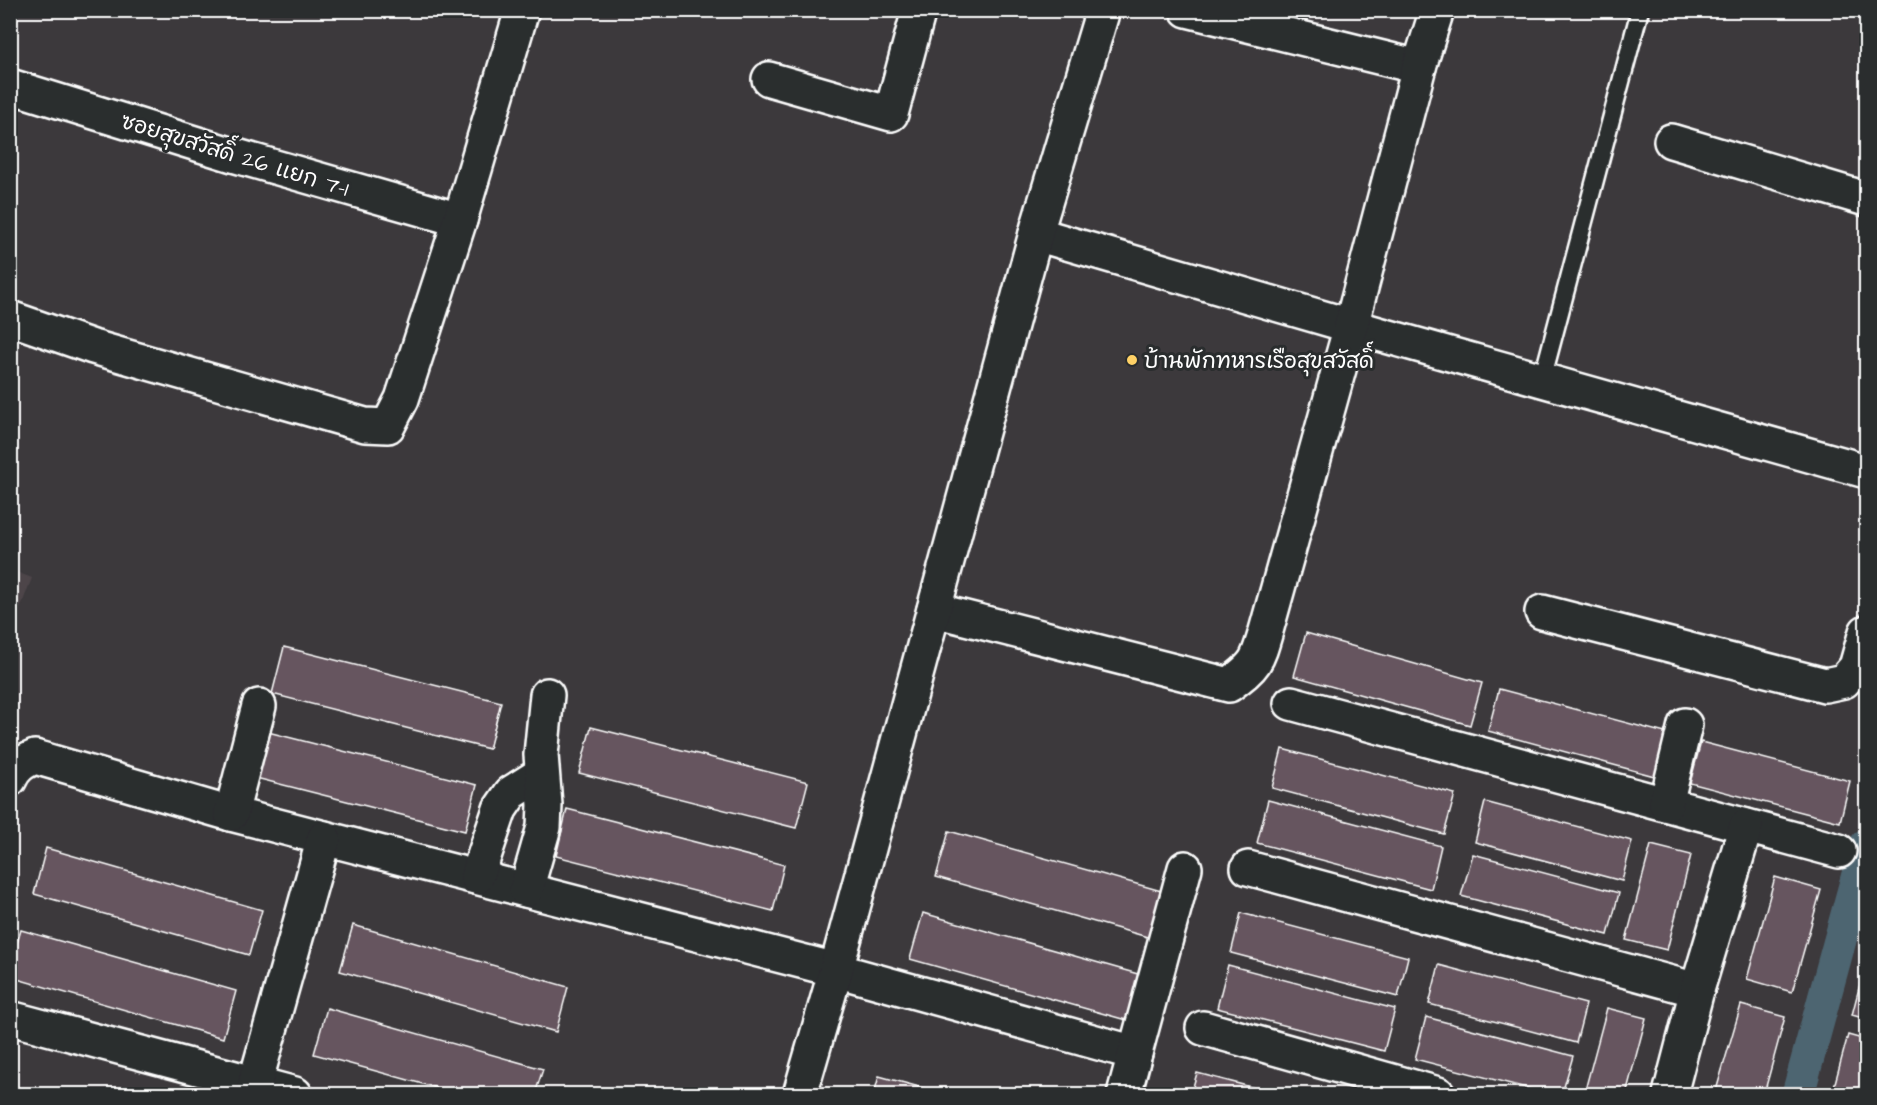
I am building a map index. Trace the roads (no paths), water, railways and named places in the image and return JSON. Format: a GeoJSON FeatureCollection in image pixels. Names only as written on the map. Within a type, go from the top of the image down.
{"type":"FeatureCollection","features":[{"type":"Feature","properties":{"kind":"street"},"geometry":{"type":"LineString","coordinates":[[10,318],[93,347],[365,425],[388,426],[402,399],[460,220],[522,10]]}},
{"type":"Feature","properties":{"kind":"street"},"geometry":{"type":"LineString","coordinates":[[769,79],[891,114],[919,10]]}},
{"type":"Feature","properties":{"kind":"street"},"geometry":{"type":"LineString","coordinates":[[800,1095],[1036,234],[1103,10]]}},
{"type":"Feature","properties":{"kind":"street"},"geometry":{"type":"LineString","coordinates":[[1187,10],[1419,67]]}},
{"type":"Feature","properties":{"kind":"street"},"geometry":{"type":"LineString","coordinates":[[934,610],[1229,685],[1248,671],[1258,658],[1351,326],[1419,67],[1437,10]]}},
{"type":"Feature","properties":{"kind":"street","name":"ซอยสุขสวัสดิ์ 26 แยก 7-1"},"geometry":{"type":"LineString","coordinates":[[10,86],[233,155],[460,220]]}},
{"type":"Feature","properties":{"kind":"street"},"geometry":{"type":"LineString","coordinates":[[1671,141],[1866,199]]}},
{"type":"Feature","properties":{"kind":"street"},"geometry":{"type":"LineString","coordinates":[[1036,234],[1351,326],[1866,471]]}},
{"type":"Feature","properties":{"kind":"street"},"geometry":{"type":"LineString","coordinates":[[1542,612],[1825,685],[1844,681],[1856,667],[1866,632]]}},
{"type":"Feature","properties":{"kind":"street"},"geometry":{"type":"LineString","coordinates":[[526,890],[544,827],[541,755],[547,695]]}},
{"type":"Feature","properties":{"kind":"street"},"geometry":{"type":"LineString","coordinates":[[1291,703],[1839,851]]}},
{"type":"Feature","properties":{"kind":"street"},"geometry":{"type":"LineString","coordinates":[[231,814],[259,706]]}},
{"type":"Feature","properties":{"kind":"street"},"geometry":{"type":"LineString","coordinates":[[1666,804],[1685,725]]}},
{"type":"Feature","properties":{"kind":"street"},"geometry":{"type":"LineString","coordinates":[[10,780],[22,762],[35,758],[231,814],[836,970],[1135,1053]]}},
{"type":"Feature","properties":{"kind":"street"},"geometry":{"type":"LineString","coordinates":[[477,877],[500,809],[511,792],[541,774]]}},
{"type":"Feature","properties":{"kind":"street"},"geometry":{"type":"LineString","coordinates":[[1670,1095],[1697,990],[1746,826]]}},
{"type":"Feature","properties":{"kind":"street"},"geometry":{"type":"LineString","coordinates":[[254,1089],[324,838]]}},
{"type":"Feature","properties":{"kind":"street"},"geometry":{"type":"LineString","coordinates":[[1124,1095],[1185,868]]}},
{"type":"Feature","properties":{"kind":"street"},"geometry":{"type":"LineString","coordinates":[[1248,868],[1697,990]]}},
{"type":"Feature","properties":{"kind":"street"},"geometry":{"type":"LineString","coordinates":[[10,1018],[254,1089],[296,1095]]}},
{"type":"Feature","properties":{"kind":"street"},"geometry":{"type":"LineString","coordinates":[[1203,1028],[1438,1095]]}},
{"type":"Feature","properties":{"kind":"lane"},"geometry":{"type":"LineString","coordinates":[[1542,380],[1640,10]]}},
{"type":"Feature","properties":{"kind":"waterway"},"geometry":{"type":"LineString","coordinates":[[1798,1094],[1866,845]]}},
{"type":"Feature","properties":{"kind":"place","name":"บ้านพักทหารเรือสุขสวัสดิ์"},"geometry":{"type":"Point","coordinates":[1132,360]}}]}
